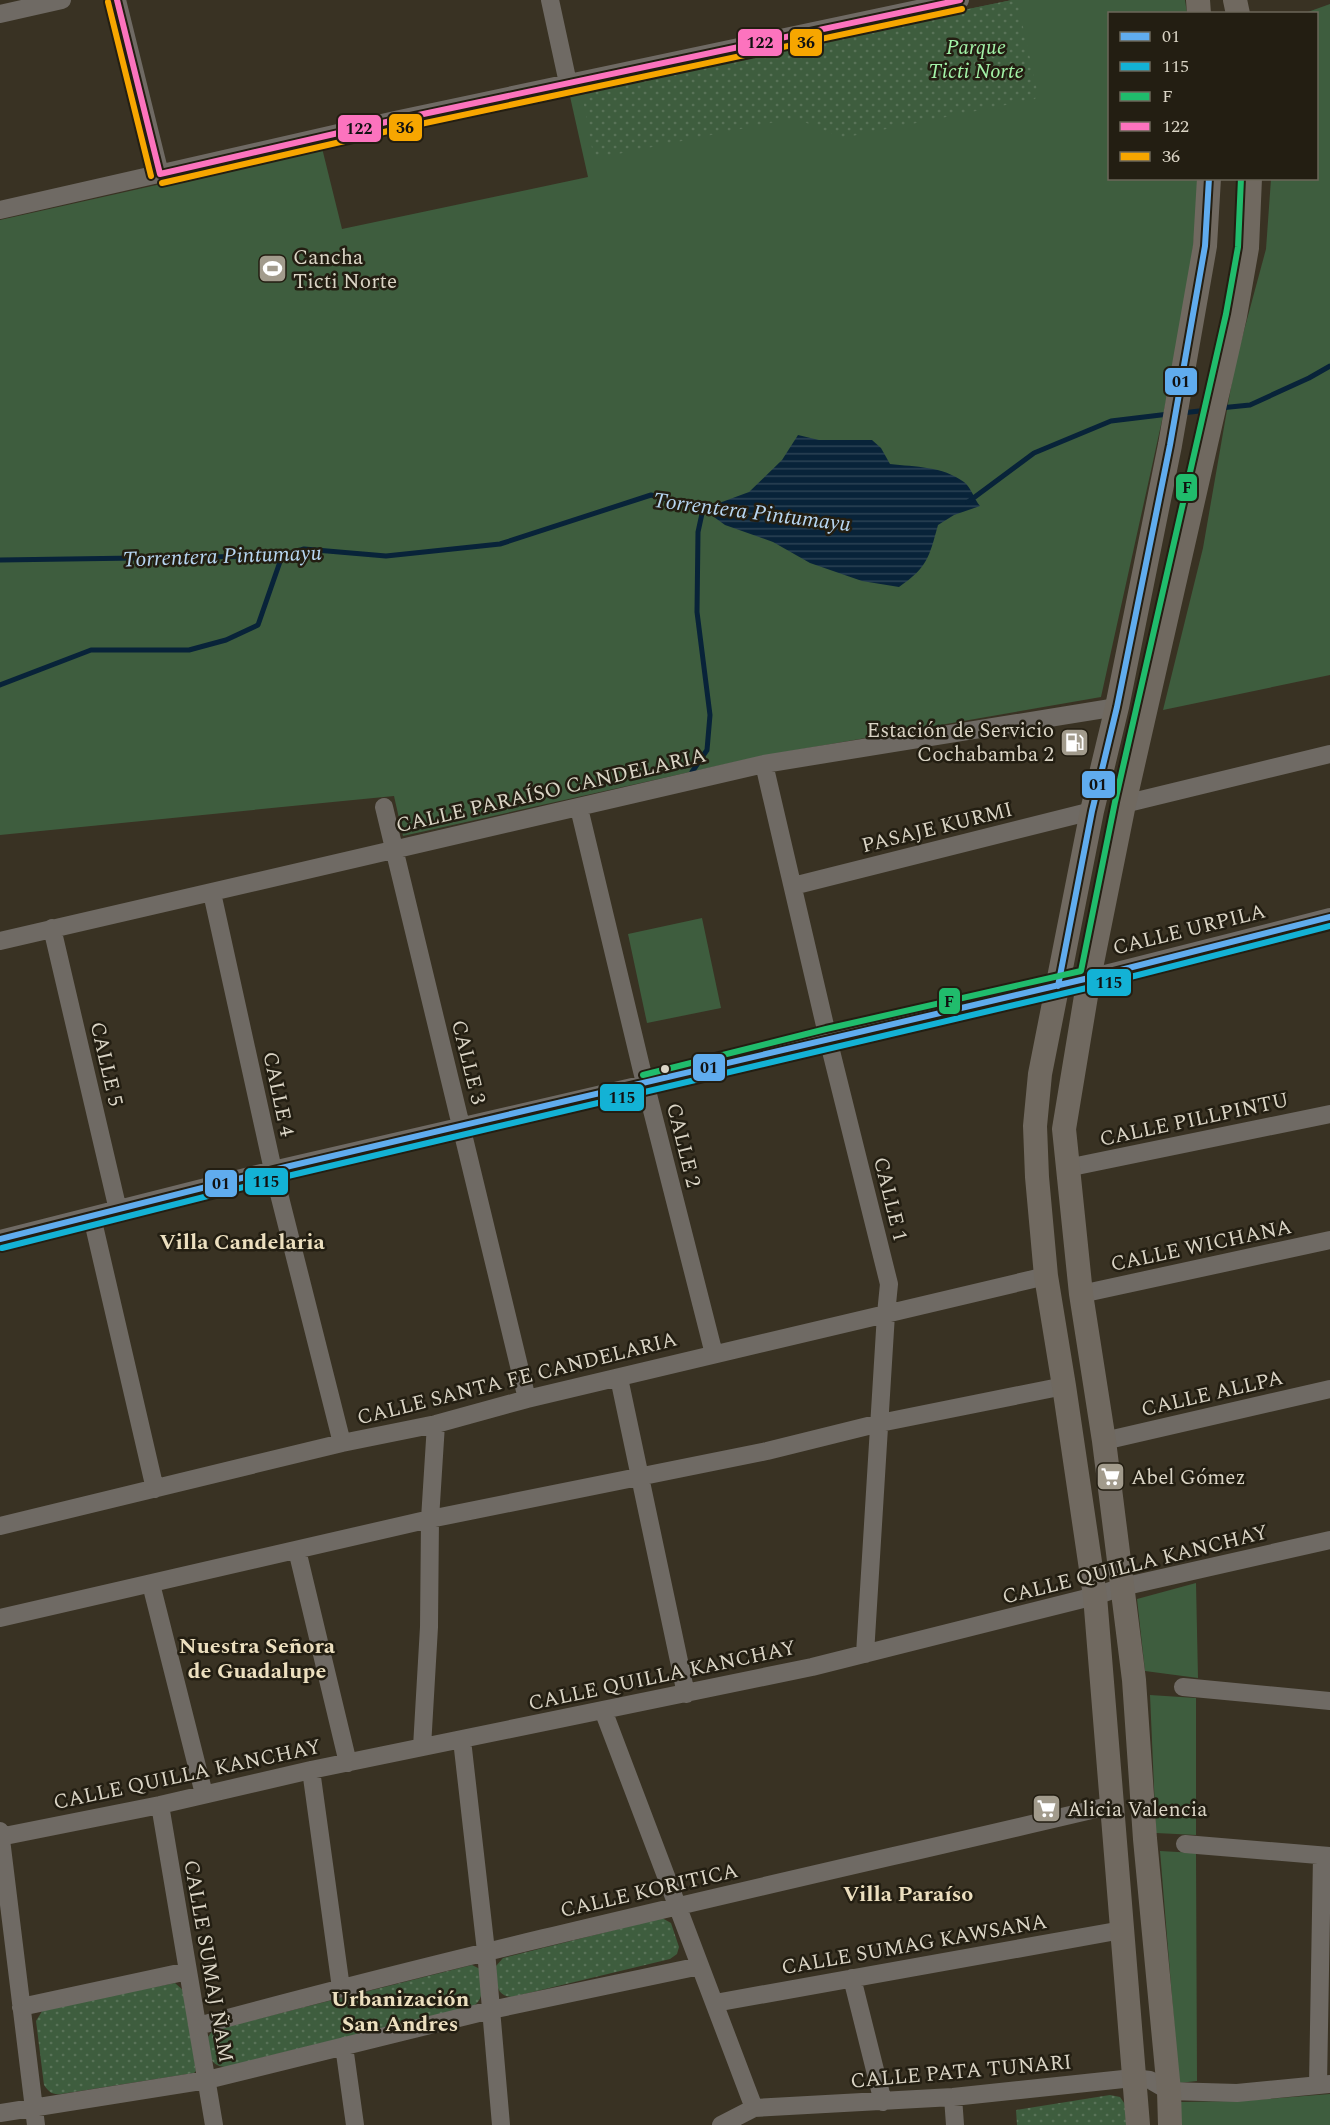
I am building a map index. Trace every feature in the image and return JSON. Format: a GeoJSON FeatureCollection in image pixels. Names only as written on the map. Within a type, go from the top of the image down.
{"type":"FeatureCollection","features":[{"type":"Feature","properties":{"kind":"main road"},"geometry":{"type":"LineString","coordinates":[[1138,2125],[1095,1596],[1046,1276],[1035,1126],[1040,1074],[1092,811],[1117,707],[1170,445],[1205,246],[1209,180]]}},
{"type":"Feature","properties":{"kind":"main road"},"geometry":{"type":"LineString","coordinates":[[1170,2125],[1169,2091],[1145,1839],[1134,1680],[1104,1441],[1081,1294],[1066,1168],[1064,1129],[1089,978],[1124,804],[1235,316],[1248,248],[1250,180]]}},
{"type":"Feature","properties":{"kind":"street"},"geometry":{"type":"LineString","coordinates":[[0,14],[62,0]]}},
{"type":"Feature","properties":{"kind":"street"},"geometry":{"type":"LineString","coordinates":[[117,0],[160,174]]}},
{"type":"Feature","properties":{"kind":"street"},"geometry":{"type":"LineString","coordinates":[[550,0],[568,83]]}},
{"type":"Feature","properties":{"kind":"street"},"geometry":{"type":"LineString","coordinates":[[0,210],[568,83],[886,8],[960,0]]}},
{"type":"Feature","properties":{"kind":"street","name":"CALLE PARAÍSO CANDELARIA"},"geometry":{"type":"LineString","coordinates":[[0,941],[764,764],[1117,707]]}},
{"type":"Feature","properties":{"kind":"street"},"geometry":{"type":"LineString","coordinates":[[1124,804],[1330,754]]}},
{"type":"Feature","properties":{"kind":"street","name":"CALLE 1"},"geometry":{"type":"LineString","coordinates":[[764,764],[828,1038],[889,1284],[885,1314],[864,1654]]}},
{"type":"Feature","properties":{"kind":"street","name":"CALLE 3"},"geometry":{"type":"LineString","coordinates":[[384,807],[526,1399]]}},
{"type":"Feature","properties":{"kind":"street","name":"CALLE 2"},"geometry":{"type":"LineString","coordinates":[[579,808],[645,1084],[714,1353]]}},
{"type":"Feature","properties":{"kind":"street","name":"PASAJE KURMI"},"geometry":{"type":"LineString","coordinates":[[793,886],[1092,811]]}},
{"type":"Feature","properties":{"kind":"street","name":"CALLE 4"},"geometry":{"type":"LineString","coordinates":[[212,893],[273,1170],[342,1443]]}},
{"type":"Feature","properties":{"kind":"street","name":"CALLE URPILA"},"geometry":{"type":"LineString","coordinates":[[0,1239],[273,1170],[645,1084],[828,1038],[1058,986],[1330,917]]}},
{"type":"Feature","properties":{"kind":"street","name":"CALLE 5"},"geometry":{"type":"LineString","coordinates":[[52,928],[118,1210]]}},
{"type":"Feature","properties":{"kind":"street","name":"CALLE PILLPINTU"},"geometry":{"type":"LineString","coordinates":[[1066,1168],[1330,1114]]}},
{"type":"Feature","properties":{"kind":"street"},"geometry":{"type":"LineString","coordinates":[[92,1217],[154,1489]]}},
{"type":"Feature","properties":{"kind":"street","name":"CALLE WICHANA"},"geometry":{"type":"LineString","coordinates":[[1081,1294],[1330,1240]]}},
{"type":"Feature","properties":{"kind":"street","name":"CALLE SANTA FE CANDELARIA"},"geometry":{"type":"LineString","coordinates":[[0,1526],[342,1443],[436,1424],[526,1399],[714,1353],[1046,1276]]}},
{"type":"Feature","properties":{"kind":"street"},"geometry":{"type":"LineString","coordinates":[[619,1378],[686,1694]]}},
{"type":"Feature","properties":{"kind":"street"},"geometry":{"type":"LineString","coordinates":[[0,1618],[430,1519],[767,1451],[880,1423],[1064,1386]]}},
{"type":"Feature","properties":{"kind":"street","name":"CALLE ALLPA"},"geometry":{"type":"LineString","coordinates":[[1104,1441],[1330,1389]]}},
{"type":"Feature","properties":{"kind":"street"},"geometry":{"type":"LineString","coordinates":[[422,1747],[429,1627],[430,1519],[436,1424]]}},
{"type":"Feature","properties":{"kind":"street","name":"CALLE QUILLA KANCHAY"},"geometry":{"type":"LineString","coordinates":[[0,1837],[348,1762],[686,1694],[864,1654],[1095,1596],[1122,1587],[1330,1540]]}},
{"type":"Feature","properties":{"kind":"street"},"geometry":{"type":"LineString","coordinates":[[297,1550],[348,1762]]}},
{"type":"Feature","properties":{"kind":"street"},"geometry":{"type":"LineString","coordinates":[[151,1584],[204,1794]]}},
{"type":"Feature","properties":{"kind":"street"},"geometry":{"type":"LineString","coordinates":[[1183,1687],[1330,1701]]}},
{"type":"Feature","properties":{"kind":"street"},"geometry":{"type":"LineString","coordinates":[[603,1710],[754,2108],[721,2125]]}},
{"type":"Feature","properties":{"kind":"street"},"geometry":{"type":"LineString","coordinates":[[462,1740],[486,1951],[501,2125]]}},
{"type":"Feature","properties":{"kind":"street"},"geometry":{"type":"LineString","coordinates":[[311,1770],[341,1988]]}},
{"type":"Feature","properties":{"kind":"street","name":"CALLE SUMAJ ÑAM"},"geometry":{"type":"LineString","coordinates":[[160,1804],[214,2125]]}},
{"type":"Feature","properties":{"kind":"street","name":"CALLE KORITICA"},"geometry":{"type":"LineString","coordinates":[[198,2026],[486,1951],[1113,1805]]}},
{"type":"Feature","properties":{"kind":"street"},"geometry":{"type":"LineString","coordinates":[[0,1831],[7,1937],[21,2007],[35,2117]]}},
{"type":"Feature","properties":{"kind":"street"},"geometry":{"type":"LineString","coordinates":[[1169,2091],[1237,2093],[1324,2085],[1326,1856],[1185,1844]]}},
{"type":"Feature","properties":{"kind":"street","name":"CALLE SUMAG KAWSANA"},"geometry":{"type":"LineString","coordinates":[[715,2003],[1122,1930]]}},
{"type":"Feature","properties":{"kind":"street"},"geometry":{"type":"LineString","coordinates":[[0,2113],[35,2117],[207,2080],[491,2010],[700,1966]]}},
{"type":"Feature","properties":{"kind":"street"},"geometry":{"type":"LineString","coordinates":[[21,2007],[188,1971]]}},
{"type":"Feature","properties":{"kind":"street"},"geometry":{"type":"LineString","coordinates":[[852,1978],[883,2102]]}},
{"type":"Feature","properties":{"kind":"street"},"geometry":{"type":"LineString","coordinates":[[344,2046],[355,2125]]}},
{"type":"Feature","properties":{"kind":"street","name":"CALLE PATA TUNARI"},"geometry":{"type":"LineString","coordinates":[[754,2108],[953,2097],[1133,2078],[1150,2080],[1169,2091]]}},
{"type":"Feature","properties":{"kind":"street"},"geometry":{"type":"LineString","coordinates":[[953,2097],[955,2125]]}},
{"type":"Feature","properties":{"kind":"green space"},"geometry":{"type":"Polygon","coordinates":[[[1012,0],[1185,0],[1187,12],[1108,12],[1108,180],[1199,180],[1192,251],[1175,359],[1101,697],[762,756],[403,836],[394,796],[0,835],[0,220],[322,148],[342,229],[588,177],[569,92],[1012,0]]]}},
{"type":"Feature","properties":{"kind":"green space","name":"Parque Ticti Norte"},"geometry":{"type":"Polygon","coordinates":[[[1017,0],[1038,94],[1035,99],[842,138],[795,118],[603,157],[596,155],[592,148],[581,89],[1017,0]]]}},
{"type":"Feature","properties":{"kind":"green space"},"geometry":{"type":"Polygon","coordinates":[[[1330,4],[1330,675],[1163,710],[1203,548],[1235,364],[1266,249],[1271,180],[1318,180],[1318,12],[1308,12],[1330,4]]]}},
{"type":"Feature","properties":{"kind":"green space"},"geometry":{"type":"Polygon","coordinates":[[[702,918],[721,1008],[647,1023],[628,934],[702,918]]]}},
{"type":"Feature","properties":{"kind":"green space"},"geometry":{"type":"Polygon","coordinates":[[[1196,1583],[1198,1678],[1145,1671],[1137,1599],[1196,1583]]]}},
{"type":"Feature","properties":{"kind":"green space"},"geometry":{"type":"Polygon","coordinates":[[[1150,1695],[1196,1698],[1196,1835],[1156,1833],[1150,1695]]]}},
{"type":"Feature","properties":{"kind":"green space"},"geometry":{"type":"Polygon","coordinates":[[[1160,1851],[1196,1853],[1197,2081],[1179,2083],[1160,1851]]]}},
{"type":"Feature","properties":{"kind":"green space"},"geometry":{"type":"Polygon","coordinates":[[[662,1918],[671,1923],[679,1947],[677,1954],[670,1959],[512,1997],[502,1994],[499,1990],[496,1966],[503,1958],[662,1918]]]}},
{"type":"Feature","properties":{"kind":"green space"},"geometry":{"type":"Polygon","coordinates":[[[472,1965],[480,1969],[482,1985],[480,1999],[473,2006],[225,2067],[219,2066],[210,2056],[208,2037],[213,2030],[472,1965]]]}},
{"type":"Feature","properties":{"kind":"green space"},"geometry":{"type":"Polygon","coordinates":[[[175,1983],[184,1991],[196,2071],[194,2073],[61,2094],[49,2091],[44,2085],[36,2021],[44,2008],[175,1983]]]}},
{"type":"Feature","properties":{"kind":"green space"},"geometry":{"type":"Polygon","coordinates":[[[1330,2094],[1330,2125],[1181,2125],[1180,2102],[1240,2101],[1330,2094]]]}},
{"type":"Feature","properties":{"kind":"green space"},"geometry":{"type":"Polygon","coordinates":[[[1110,2095],[1120,2097],[1127,2107],[1128,2125],[1017,2125],[1016,2110],[1110,2095]]]}},
{"type":"Feature","properties":{"kind":"water"},"geometry":{"type":"Polygon","coordinates":[[[798,435],[819,440],[872,440],[881,448],[890,464],[929,468],[956,477],[966,484],[980,506],[954,515],[938,525],[922,567],[899,587],[862,581],[810,563],[773,542],[725,525],[703,509],[749,492],[782,460],[798,435]]]}},
{"type":"Feature","properties":{"kind":"waterway","name":"Torrentera Pintumayu"},"geometry":{"type":"LineString","coordinates":[[1220,408],[1250,405],[1330,366]]}},
{"type":"Feature","properties":{"kind":"waterway","name":"Torrentera Pintumayu"},"geometry":{"type":"LineString","coordinates":[[1182,413],[1208,410]]}},
{"type":"Feature","properties":{"kind":"waterway","name":"Torrentera Pintumayu"},"geometry":{"type":"LineString","coordinates":[[968,502],[1034,453],[1111,421],[1169,414]]}},
{"type":"Feature","properties":{"kind":"waterway","name":"Torrentera Pintumayu"},"geometry":{"type":"LineString","coordinates":[[0,560],[282,556],[304,549],[386,556],[500,544],[651,495],[710,509]]}},
{"type":"Feature","properties":{"kind":"waterway"},"geometry":{"type":"LineString","coordinates":[[692,772],[707,750],[710,715],[697,612],[698,532],[703,509]]}},
{"type":"Feature","properties":{"kind":"waterway"},"geometry":{"type":"LineString","coordinates":[[0,685],[91,650],[189,650],[226,640],[258,625],[282,556]]}},
{"type":"Feature","properties":{"kind":"transit line","name":"122"},"geometry":{"type":"LineString","coordinates":[[117,0],[160,174]]}},
{"type":"Feature","properties":{"kind":"transit line","name":"122"},"geometry":{"type":"LineString","coordinates":[[160,174],[395,120],[960,0]]}},
{"type":"Feature","properties":{"kind":"transit line","name":"36"},"geometry":{"type":"LineString","coordinates":[[108,2],[151,176]]}},
{"type":"Feature","properties":{"kind":"transit line","name":"36"},"geometry":{"type":"LineString","coordinates":[[162,183],[397,129],[962,9]]}},
{"type":"Feature","properties":{"kind":"transit line","name":"01"},"geometry":{"type":"LineString","coordinates":[[1058,986],[1092,811],[1117,707],[1170,445],[1205,246],[1209,180]]}},
{"type":"Feature","properties":{"kind":"transit line","name":"F"},"geometry":{"type":"LineString","coordinates":[[643,1075],[826,1029],[1081,971],[1115,802],[1226,314],[1238,247],[1241,180]]}},
{"type":"Feature","properties":{"kind":"transit line","name":"01"},"geometry":{"type":"LineString","coordinates":[[0,1239],[273,1170],[1089,978],[1330,917]]}},
{"type":"Feature","properties":{"kind":"transit line","name":"115"},"geometry":{"type":"LineString","coordinates":[[2,1248],[275,1179],[1091,987],[1330,926]]}},
{"type":"Feature","properties":{"kind":"place","name":"Cancha Ticti Norte"},"geometry":{"type":"Point","coordinates":[272,269]}},
{"type":"Feature","properties":{"kind":"place","name":"Estación de Servicio Cochabamba 2"},"geometry":{"type":"Point","coordinates":[1075,742]}},
{"type":"Feature","properties":{"kind":"place","name":"Abel Gómez"},"geometry":{"type":"Point","coordinates":[1110,1477]}},
{"type":"Feature","properties":{"kind":"place","name":"Alicia Valencia"},"geometry":{"type":"Point","coordinates":[1046,1809]}},
{"type":"Feature","properties":{"kind":"district","name":"Villa Candelaria"},"geometry":{"type":"Point","coordinates":[242,1241]}},
{"type":"Feature","properties":{"kind":"district","name":"Nuestra Señora de Guadalupe"},"geometry":{"type":"Point","coordinates":[257,1658]}},
{"type":"Feature","properties":{"kind":"district","name":"Villa Paraíso"},"geometry":{"type":"Point","coordinates":[908,1893]}},
{"type":"Feature","properties":{"kind":"district","name":"Urbanización San Andres"},"geometry":{"type":"Point","coordinates":[400,2010]}}]}
